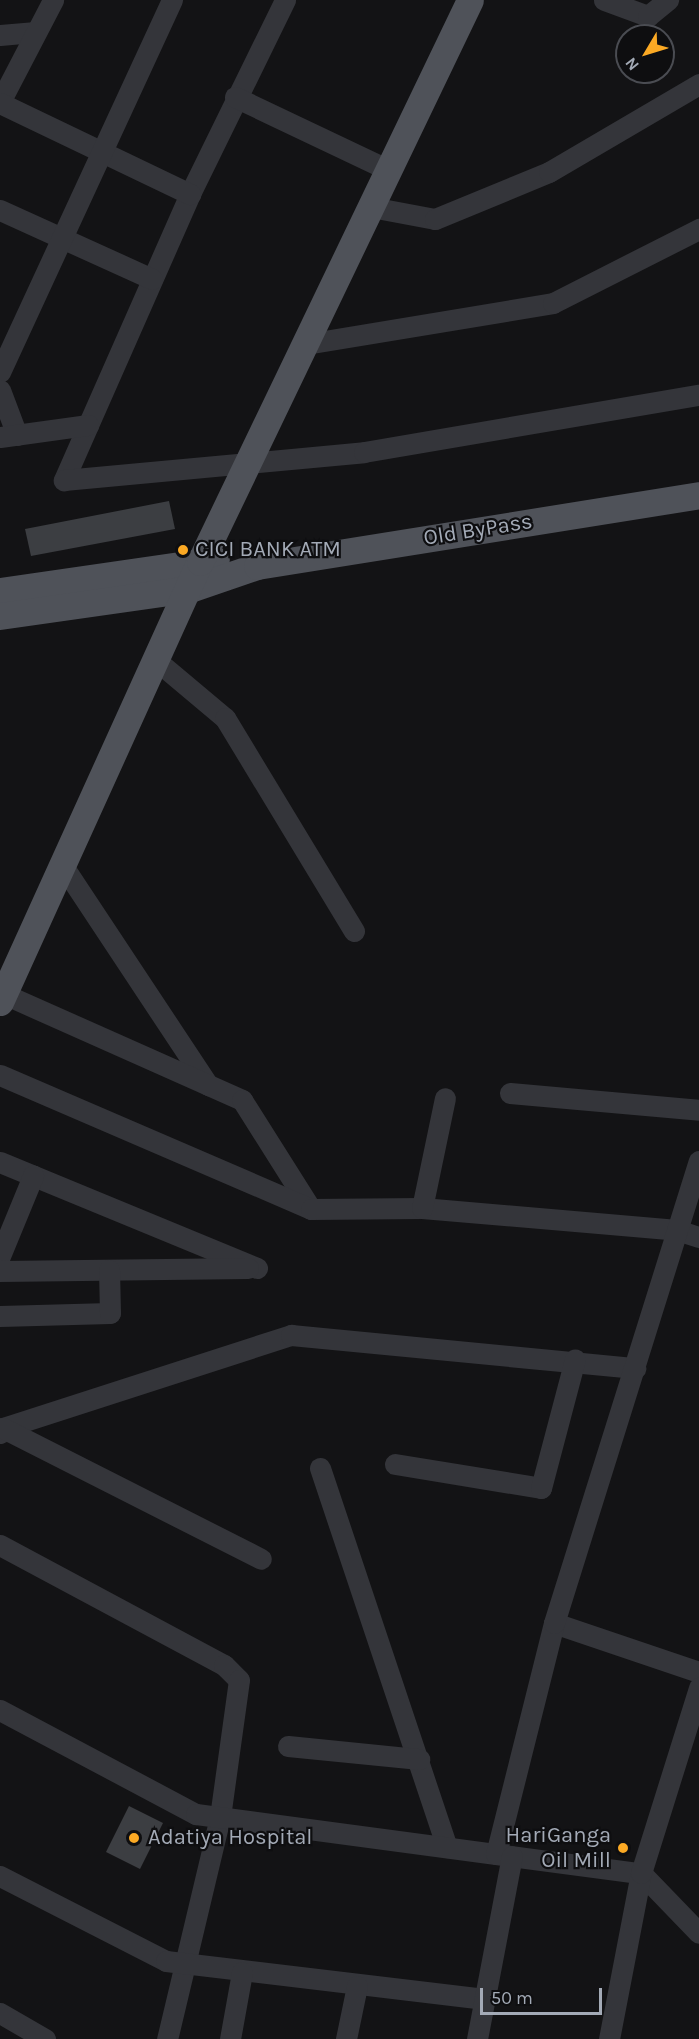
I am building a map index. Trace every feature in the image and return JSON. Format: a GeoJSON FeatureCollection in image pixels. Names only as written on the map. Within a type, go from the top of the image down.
{"type":"FeatureCollection","features":[{"type":"Feature","properties":{"kind":"main road"},"geometry":{"type":"LineString","coordinates":[[2,998],[190,589],[200,562],[470,0]]}},
{"type":"Feature","properties":{"kind":"main road","name":"Old ByPass"},"geometry":{"type":"LineString","coordinates":[[0,616],[190,589],[257,566],[699,495]]}},
{"type":"Feature","properties":{"kind":"main road","name":"Old ByPass"},"geometry":{"type":"LineString","coordinates":[[0,591],[231,558],[257,566]]}},
{"type":"Feature","properties":{"kind":"street"},"geometry":{"type":"LineString","coordinates":[[53,0],[0,102],[190,194]]}},
{"type":"Feature","properties":{"kind":"street"},"geometry":{"type":"LineString","coordinates":[[0,372],[100,149],[172,0]]}},
{"type":"Feature","properties":{"kind":"street"},"geometry":{"type":"LineString","coordinates":[[285,0],[235,97],[190,194],[64,480],[248,466],[699,395]]}},
{"type":"Feature","properties":{"kind":"street"},"geometry":{"type":"LineString","coordinates":[[604,0],[648,16],[668,0]]}},
{"type":"Feature","properties":{"kind":"street"},"geometry":{"type":"LineString","coordinates":[[0,35],[36,32]]}},
{"type":"Feature","properties":{"kind":"street"},"geometry":{"type":"LineString","coordinates":[[371,207],[435,219],[549,172],[699,84]]}},
{"type":"Feature","properties":{"kind":"street"},"geometry":{"type":"LineString","coordinates":[[235,97],[389,170]]}},
{"type":"Feature","properties":{"kind":"street"},"geometry":{"type":"LineString","coordinates":[[0,210],[152,279]]}},
{"type":"Feature","properties":{"kind":"street"},"geometry":{"type":"LineString","coordinates":[[306,344],[553,303],[699,229]]}},
{"type":"Feature","properties":{"kind":"street"},"geometry":{"type":"LineString","coordinates":[[0,390],[9,436],[88,425]]}},
{"type":"Feature","properties":{"kind":"street"},"geometry":{"type":"LineString","coordinates":[[157,661],[225,718],[354,931]]}},
{"type":"Feature","properties":{"kind":"street"},"geometry":{"type":"LineString","coordinates":[[63,866],[208,1085]]}},
{"type":"Feature","properties":{"kind":"street"},"geometry":{"type":"LineString","coordinates":[[2,998],[242,1100],[311,1209]]}},
{"type":"Feature","properties":{"kind":"street"},"geometry":{"type":"LineString","coordinates":[[0,1075],[311,1209],[422,1208],[677,1230],[699,1237]]}},
{"type":"Feature","properties":{"kind":"street"},"geometry":{"type":"LineString","coordinates":[[510,1093],[699,1110]]}},
{"type":"Feature","properties":{"kind":"street"},"geometry":{"type":"LineString","coordinates":[[422,1208],[445,1098]]}},
{"type":"Feature","properties":{"kind":"street"},"geometry":{"type":"LineString","coordinates":[[477,2039],[485,1999],[504,1855],[554,1623],[699,1161]]}},
{"type":"Feature","properties":{"kind":"street"},"geometry":{"type":"LineString","coordinates":[[0,1162],[257,1268],[0,1271]]}},
{"type":"Feature","properties":{"kind":"street"},"geometry":{"type":"LineString","coordinates":[[0,1256],[33,1176]]}},
{"type":"Feature","properties":{"kind":"street"},"geometry":{"type":"LineString","coordinates":[[0,1316],[110,1314],[109,1270]]}},
{"type":"Feature","properties":{"kind":"street"},"geometry":{"type":"LineString","coordinates":[[2,1431],[291,1335],[574,1359],[635,1368]]}},
{"type":"Feature","properties":{"kind":"street"},"geometry":{"type":"LineString","coordinates":[[395,1464],[541,1488],[574,1359]]}},
{"type":"Feature","properties":{"kind":"street"},"geometry":{"type":"LineString","coordinates":[[2,1431],[261,1559]]}},
{"type":"Feature","properties":{"kind":"street"},"geometry":{"type":"LineString","coordinates":[[320,1468],[447,1847]]}},
{"type":"Feature","properties":{"kind":"street"},"geometry":{"type":"LineString","coordinates":[[0,1545],[234,1673],[241,1690],[220,1817],[188,1962],[167,2039]]}},
{"type":"Feature","properties":{"kind":"street"},"geometry":{"type":"LineString","coordinates":[[554,1623],[699,1672]]}},
{"type":"Feature","properties":{"kind":"street"},"geometry":{"type":"LineString","coordinates":[[609,2039],[641,1873],[693,1729],[699,1688]]}},
{"type":"Feature","properties":{"kind":"street"},"geometry":{"type":"LineString","coordinates":[[0,1710],[196,1814],[641,1873],[699,1932]]}},
{"type":"Feature","properties":{"kind":"street"},"geometry":{"type":"LineString","coordinates":[[288,1746],[419,1758]]}},
{"type":"Feature","properties":{"kind":"street"},"geometry":{"type":"LineString","coordinates":[[0,1876],[166,1961],[188,1962],[242,1972],[357,1986],[485,1999]]}},
{"type":"Feature","properties":{"kind":"street"},"geometry":{"type":"LineString","coordinates":[[231,2039],[242,1972]]}},
{"type":"Feature","properties":{"kind":"street"},"geometry":{"type":"LineString","coordinates":[[346,2039],[357,1986]]}},
{"type":"Feature","properties":{"kind":"street"},"geometry":{"type":"LineString","coordinates":[[0,2013],[45,2039]]}},
{"type":"Feature","properties":{"kind":"building"},"geometry":{"type":"Polygon","coordinates":[[[169,501],[175,529],[31,556],[25,529],[169,501]]]}},
{"type":"Feature","properties":{"kind":"building"},"geometry":{"type":"Polygon","coordinates":[[[129,1806],[163,1823],[140,1869],[106,1852],[129,1806]]]}},
{"type":"Feature","properties":{"kind":"place","name":"CICI BANK ATM"},"geometry":{"type":"Point","coordinates":[183,550]}},
{"type":"Feature","properties":{"kind":"place","name":"Adatiya Hospital"},"geometry":{"type":"Point","coordinates":[134,1838]}},
{"type":"Feature","properties":{"kind":"place","name":"HariGanga Oil Mill"},"geometry":{"type":"Point","coordinates":[623,1848]}}]}
